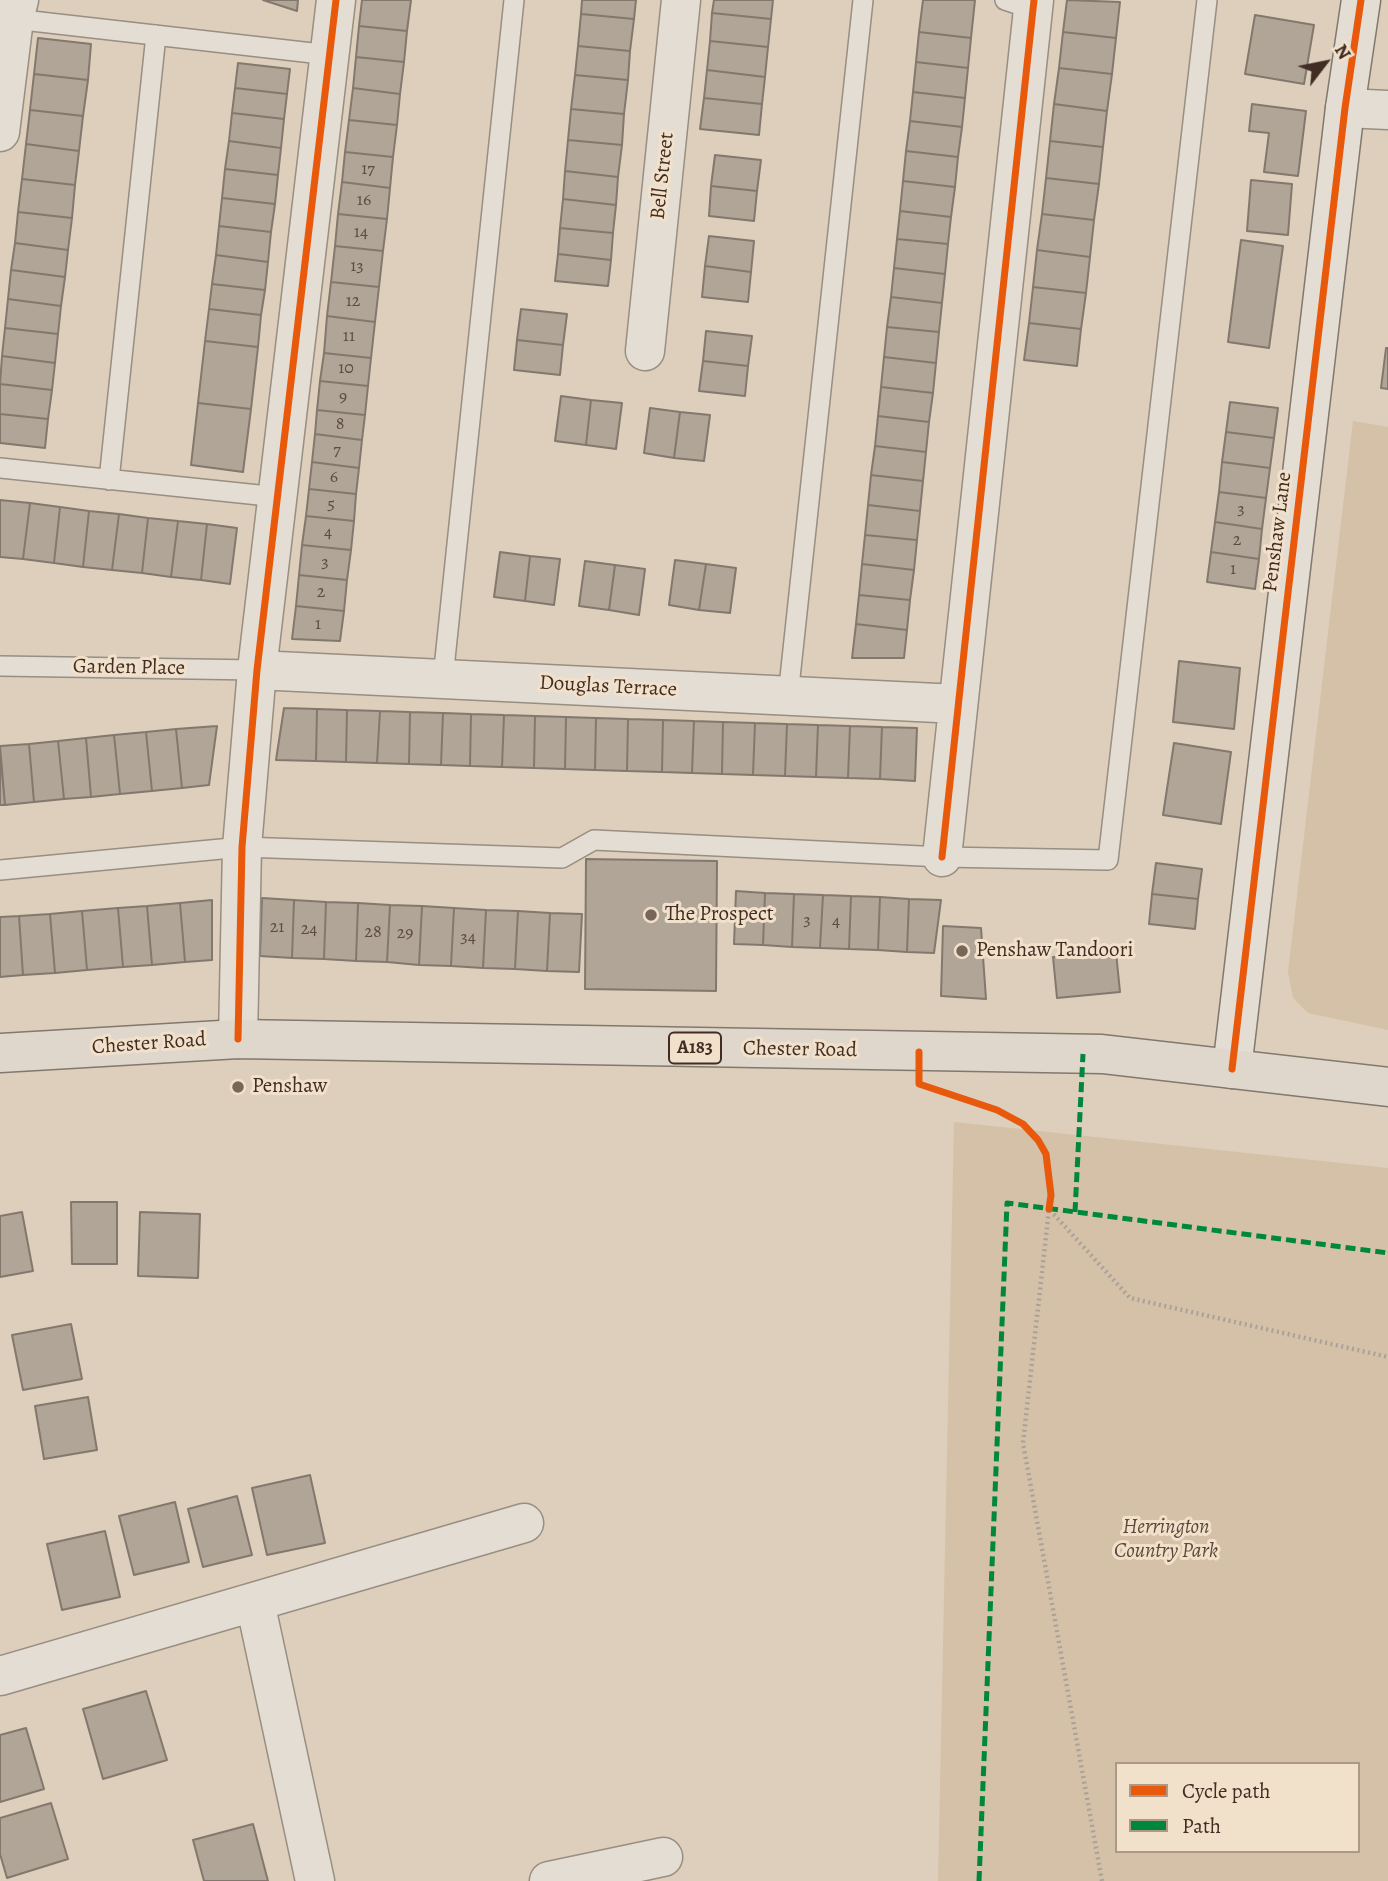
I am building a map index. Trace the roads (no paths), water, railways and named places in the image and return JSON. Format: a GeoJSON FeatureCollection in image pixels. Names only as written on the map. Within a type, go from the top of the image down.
{"type":"FeatureCollection","features":[{"type":"Feature","properties":{"kind":"main road","name":"Chester Road"},"geometry":{"type":"LineString","coordinates":[[0,1054],[238,1038],[1102,1054],[1388,1087]]}},
{"type":"Feature","properties":{"kind":"street"},"geometry":{"type":"LineString","coordinates":[[238,1038],[242,846],[257,670],[336,0]]}},
{"type":"Feature","properties":{"kind":"street","name":"Bell Street"},"geometry":{"type":"LineString","coordinates":[[645,351],[681,0]]}},
{"type":"Feature","properties":{"kind":"street","name":"Penshaw Lane"},"geometry":{"type":"LineString","coordinates":[[1232,1069],[1345,108],[1361,0]]}},
{"type":"Feature","properties":{"kind":"street"},"geometry":{"type":"LineString","coordinates":[[942,858],[1024,3]]}},
{"type":"Feature","properties":{"kind":"street"},"geometry":{"type":"LineString","coordinates":[[0,132],[17,9]]}},
{"type":"Feature","properties":{"kind":"street"},"geometry":{"type":"LineString","coordinates":[[1345,108],[1388,110]]}},
{"type":"Feature","properties":{"kind":"street","name":"Douglas Terrace"},"geometry":{"type":"LineString","coordinates":[[257,670],[958,704]]}},
{"type":"Feature","properties":{"kind":"street"},"geometry":{"type":"LineString","coordinates":[[0,1676],[524,1523]]}},
{"type":"Feature","properties":{"kind":"street"},"geometry":{"type":"LineString","coordinates":[[255,1602],[316,1881]]}},
{"type":"Feature","properties":{"kind":"street"},"geometry":{"type":"LineString","coordinates":[[550,1881],[663,1857]]}},
{"type":"Feature","properties":{"kind":"lane"},"geometry":{"type":"LineString","coordinates":[[443,678],[514,0]]}},
{"type":"Feature","properties":{"kind":"lane"},"geometry":{"type":"LineString","coordinates":[[788,696],[863,0]]}},
{"type":"Feature","properties":{"kind":"lane"},"geometry":{"type":"LineString","coordinates":[[0,870],[242,846],[562,858],[594,840],[942,858],[1108,860],[1207,0]]}},
{"type":"Feature","properties":{"kind":"lane"},"geometry":{"type":"LineString","coordinates":[[17,9],[156,35],[330,55]]}},
{"type":"Feature","properties":{"kind":"lane"},"geometry":{"type":"LineString","coordinates":[[109,480],[156,35]]}},
{"type":"Feature","properties":{"kind":"lane"},"geometry":{"type":"LineString","coordinates":[[0,468],[278,497]]}},
{"type":"Feature","properties":{"kind":"lane","name":"Garden Place"},"geometry":{"type":"LineString","coordinates":[[0,666],[257,670]]}},
{"type":"Feature","properties":{"kind":"place","name":"The Prospect"},"geometry":{"type":"Point","coordinates":[651,915]}},
{"type":"Feature","properties":{"kind":"place","name":"Penshaw Tandoori"},"geometry":{"type":"Point","coordinates":[962,951]}},
{"type":"Feature","properties":{"kind":"place","name":"Penshaw"},"geometry":{"type":"Point","coordinates":[238,1087]}},
{"type":"Feature","properties":{"kind":"park label","name":"Herrington Country Park"},"geometry":{"type":"Point","coordinates":[1166,1540]}}]}
